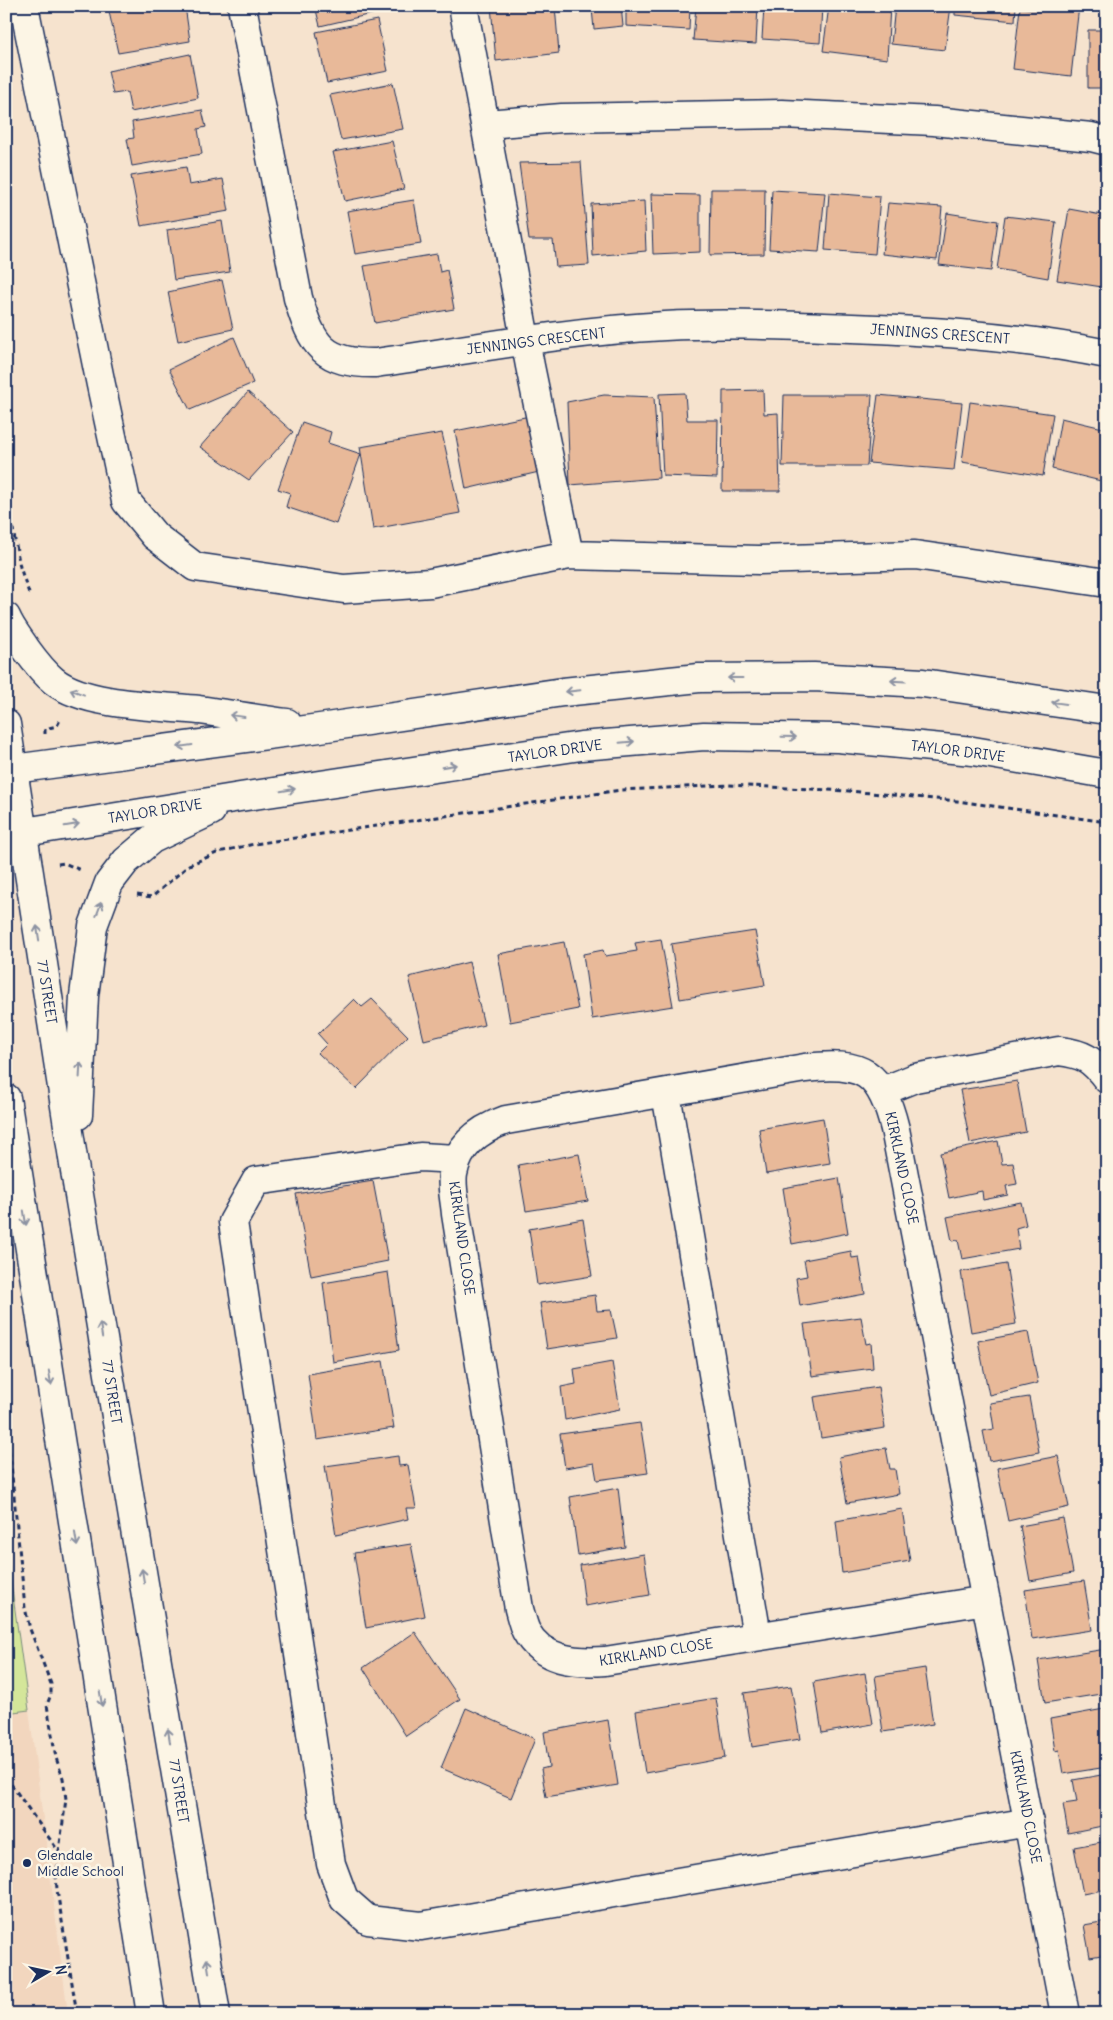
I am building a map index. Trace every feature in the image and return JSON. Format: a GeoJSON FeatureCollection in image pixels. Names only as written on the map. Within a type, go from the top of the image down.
{"type":"FeatureCollection","features":[{"type":"Feature","properties":{"kind":"main road"},"geometry":{"type":"LineString","coordinates":[[24,6],[126,501],[155,536],[194,567],[344,588],[430,584],[569,556],[759,560],[915,555],[1107,583]]}},
{"type":"Feature","properties":{"kind":"main road","name":"JENNINGS CRESCENT"},"geometry":{"type":"LineString","coordinates":[[242,6],[298,298],[315,341],[328,354],[343,361],[368,363],[525,340],[665,326],[746,324],[876,328],[957,333],[992,336],[1107,354]]}},
{"type":"Feature","properties":{"kind":"main road"},"geometry":{"type":"LineString","coordinates":[[463,6],[525,340],[569,556]]}},
{"type":"Feature","properties":{"kind":"main road"},"geometry":{"type":"LineString","coordinates":[[486,124],[562,118],[782,114],[934,121],[1107,141]]}},
{"type":"Feature","properties":{"kind":"main road"},"geometry":{"type":"LineString","coordinates":[[6,617],[36,662],[55,682],[73,691],[100,699],[137,706],[199,710],[320,728]]}},
{"type":"Feature","properties":{"kind":"main road"},"geometry":{"type":"LineString","coordinates":[[10,770],[320,728],[563,692],[699,678],[814,677],[922,683],[1107,710]]}},
{"type":"Feature","properties":{"kind":"main road","name":"77 STREET"},"geometry":{"type":"LineString","coordinates":[[6,724],[15,834],[75,1171],[216,2014]]}},
{"type":"Feature","properties":{"kind":"main road","name":"TAYLOR DRIVE"},"geometry":{"type":"LineString","coordinates":[[15,834],[240,797],[582,746],[704,736],[838,738],[964,750],[1107,774]]}},
{"type":"Feature","properties":{"kind":"main road"},"geometry":{"type":"LineString","coordinates":[[75,1171],[84,996],[93,926],[109,883],[126,861],[152,839],[240,797]]}},
{"type":"Feature","properties":{"kind":"main road"},"geometry":{"type":"LineString","coordinates":[[883,1091],[915,1078],[1060,1051],[1077,1053],[1094,1062],[1107,1079]]}},
{"type":"Feature","properties":{"kind":"main road","name":"KIRKLAND CLOSE"},"geometry":{"type":"LineString","coordinates":[[986,1600],[605,1661],[566,1660],[549,1654],[536,1645],[526,1630],[519,1609],[456,1214],[453,1175],[458,1159],[478,1132],[506,1120],[830,1065],[862,1070],[883,1091],[895,1129],[1029,1822],[1065,2014]]}},
{"type":"Feature","properties":{"kind":"main road"},"geometry":{"type":"LineString","coordinates":[[666,1093],[758,1636]]}},
{"type":"Feature","properties":{"kind":"main road"},"geometry":{"type":"LineString","coordinates":[[6,1099],[151,2014]]}},
{"type":"Feature","properties":{"kind":"main road"},"geometry":{"type":"LineString","coordinates":[[458,1159],[420,1157],[256,1181],[233,1222],[331,1864],[344,1899],[368,1920],[421,1926],[1029,1822]]}},
{"type":"Feature","properties":{"kind":"path"},"geometry":{"type":"LineString","coordinates":[[6,492],[20,567],[32,601]]}},
{"type":"Feature","properties":{"kind":"path"},"geometry":{"type":"LineString","coordinates":[[46,736],[45,729],[57,726],[61,717]]}},
{"type":"Feature","properties":{"kind":"path"},"geometry":{"type":"LineString","coordinates":[[129,892],[152,897],[189,864],[219,852],[254,844],[621,790],[729,785],[849,791],[957,801],[1107,822]]}},
{"type":"Feature","properties":{"kind":"path"},"geometry":{"type":"LineString","coordinates":[[53,865],[64,863],[89,874]]}},
{"type":"Feature","properties":{"kind":"path"},"geometry":{"type":"LineString","coordinates":[[6,1415],[25,1608],[30,1629],[51,1684],[48,1705],[56,1758],[63,1778],[66,1799],[56,1874],[77,2014]]}},
{"type":"Feature","properties":{"kind":"path"},"geometry":{"type":"LineString","coordinates":[[6,1777],[59,1852]]}},
{"type":"Feature","properties":{"kind":"shaded area","name":"Glendale Middle School"},"geometry":{"type":"Polygon","coordinates":[[[29,1710],[68,2014],[6,2014],[6,1713],[29,1710]]]}},
{"type":"Feature","properties":{"kind":"green space"},"geometry":{"type":"Polygon","coordinates":[[[6,1546],[29,1710],[6,1713],[6,1546]]]}},
{"type":"Feature","properties":{"kind":"building"},"geometry":{"type":"Polygon","coordinates":[[[185,6],[190,41],[118,53],[108,7],[185,6]]]}},
{"type":"Feature","properties":{"kind":"building"},"geometry":{"type":"Polygon","coordinates":[[[315,6],[392,6],[393,9],[320,26],[315,6]]]}},
{"type":"Feature","properties":{"kind":"building"},"geometry":{"type":"Polygon","coordinates":[[[491,6],[555,6],[559,53],[496,61],[491,6]]]}},
{"type":"Feature","properties":{"kind":"building"},"geometry":{"type":"Polygon","coordinates":[[[558,6],[621,6],[623,26],[594,29],[592,9],[558,12],[558,6]]]}},
{"type":"Feature","properties":{"kind":"building"},"geometry":{"type":"Polygon","coordinates":[[[626,6],[690,6],[689,30],[626,26],[626,6]]]}},
{"type":"Feature","properties":{"kind":"building"},"geometry":{"type":"Polygon","coordinates":[[[696,6],[758,6],[756,44],[693,40],[696,6]]]}},
{"type":"Feature","properties":{"kind":"building"},"geometry":{"type":"Polygon","coordinates":[[[764,6],[822,6],[820,43],[762,39],[764,6]]]}},
{"type":"Feature","properties":{"kind":"building"},"geometry":{"type":"Polygon","coordinates":[[[829,6],[890,6],[887,59],[823,51],[829,6]]]}},
{"type":"Feature","properties":{"kind":"building"},"geometry":{"type":"Polygon","coordinates":[[[895,6],[951,6],[945,50],[891,44],[895,6]]]}},
{"type":"Feature","properties":{"kind":"building"},"geometry":{"type":"Polygon","coordinates":[[[955,6],[1016,6],[1015,21],[955,15],[955,6]]]}},
{"type":"Feature","properties":{"kind":"building"},"geometry":{"type":"Polygon","coordinates":[[[1048,6],[1079,6],[1071,76],[1013,69],[1020,8],[1048,11],[1048,6]]]}},
{"type":"Feature","properties":{"kind":"building"},"geometry":{"type":"Polygon","coordinates":[[[377,20],[388,71],[327,83],[316,32],[377,20]]]}},
{"type":"Feature","properties":{"kind":"building"},"geometry":{"type":"Polygon","coordinates":[[[1088,30],[1107,30],[1107,88],[1088,88],[1088,30]]]}},
{"type":"Feature","properties":{"kind":"building"},"geometry":{"type":"Polygon","coordinates":[[[190,54],[198,98],[131,112],[127,92],[113,94],[108,71],[190,54]]]}},
{"type":"Feature","properties":{"kind":"building"},"geometry":{"type":"Polygon","coordinates":[[[393,83],[403,129],[341,140],[330,95],[393,83]]]}},
{"type":"Feature","properties":{"kind":"building"},"geometry":{"type":"Polygon","coordinates":[[[202,110],[206,127],[198,129],[202,154],[132,166],[127,139],[134,138],[132,122],[202,110]]]}},
{"type":"Feature","properties":{"kind":"building"},"geometry":{"type":"Polygon","coordinates":[[[392,141],[404,189],[345,201],[333,152],[392,141]]]}},
{"type":"Feature","properties":{"kind":"building"},"geometry":{"type":"Polygon","coordinates":[[[581,162],[589,265],[556,267],[553,240],[529,240],[519,163],[581,162]]]}},
{"type":"Feature","properties":{"kind":"building"},"geometry":{"type":"Polygon","coordinates":[[[186,167],[189,185],[223,179],[229,211],[141,226],[131,176],[186,167]]]}},
{"type":"Feature","properties":{"kind":"building"},"geometry":{"type":"Polygon","coordinates":[[[711,189],[765,189],[764,254],[710,255],[711,189]]]}},
{"type":"Feature","properties":{"kind":"building"},"geometry":{"type":"Polygon","coordinates":[[[772,190],[825,193],[819,252],[769,249],[772,190]]]}},
{"type":"Feature","properties":{"kind":"building"},"geometry":{"type":"Polygon","coordinates":[[[829,193],[880,197],[875,254],[825,250],[829,193]]]}},
{"type":"Feature","properties":{"kind":"building"},"geometry":{"type":"Polygon","coordinates":[[[651,194],[700,195],[700,252],[653,254],[651,194]]]}},
{"type":"Feature","properties":{"kind":"building"},"geometry":{"type":"Polygon","coordinates":[[[414,200],[421,244],[355,254],[347,211],[414,200]]]}},
{"type":"Feature","properties":{"kind":"building"},"geometry":{"type":"Polygon","coordinates":[[[644,201],[646,251],[593,256],[591,204],[644,201]]]}},
{"type":"Feature","properties":{"kind":"building"},"geometry":{"type":"Polygon","coordinates":[[[888,203],[942,207],[937,260],[882,254],[888,203]]]}},
{"type":"Feature","properties":{"kind":"building"},"geometry":{"type":"Polygon","coordinates":[[[1069,209],[1107,216],[1107,258],[1102,287],[1057,280],[1069,209]]]}},
{"type":"Feature","properties":{"kind":"building"},"geometry":{"type":"Polygon","coordinates":[[[947,213],[998,221],[991,271],[939,265],[947,213]]]}},
{"type":"Feature","properties":{"kind":"building"},"geometry":{"type":"Polygon","coordinates":[[[1005,216],[1056,222],[1048,278],[997,269],[1005,216]]]}},
{"type":"Feature","properties":{"kind":"building"},"geometry":{"type":"Polygon","coordinates":[[[222,221],[230,272],[174,280],[167,230],[222,221]]]}},
{"type":"Feature","properties":{"kind":"building"},"geometry":{"type":"Polygon","coordinates":[[[437,254],[440,272],[447,270],[454,309],[375,323],[364,266],[437,254]]]}},
{"type":"Feature","properties":{"kind":"building"},"geometry":{"type":"Polygon","coordinates":[[[222,280],[233,329],[178,341],[168,292],[222,280]]]}},
{"type":"Feature","properties":{"kind":"building"},"geometry":{"type":"Polygon","coordinates":[[[234,337],[253,383],[190,410],[169,369],[234,337]]]}},
{"type":"Feature","properties":{"kind":"building"},"geometry":{"type":"Polygon","coordinates":[[[763,390],[764,414],[778,413],[780,491],[722,491],[723,391],[763,390]]]}},
{"type":"Feature","properties":{"kind":"building"},"geometry":{"type":"Polygon","coordinates":[[[248,392],[293,432],[249,480],[200,447],[248,392]]]}},
{"type":"Feature","properties":{"kind":"building"},"geometry":{"type":"Polygon","coordinates":[[[685,393],[687,420],[718,420],[717,478],[663,476],[659,394],[685,393]]]}},
{"type":"Feature","properties":{"kind":"building"},"geometry":{"type":"Polygon","coordinates":[[[604,395],[654,397],[659,478],[570,485],[567,402],[604,395]]]}},
{"type":"Feature","properties":{"kind":"building"},"geometry":{"type":"Polygon","coordinates":[[[784,395],[872,395],[867,466],[782,466],[784,395]]]}},
{"type":"Feature","properties":{"kind":"building"},"geometry":{"type":"Polygon","coordinates":[[[878,395],[962,403],[954,470],[869,463],[878,395]]]}},
{"type":"Feature","properties":{"kind":"building"},"geometry":{"type":"Polygon","coordinates":[[[970,402],[1053,414],[1043,476],[962,462],[970,402]]]}},
{"type":"Feature","properties":{"kind":"building"},"geometry":{"type":"Polygon","coordinates":[[[530,416],[539,472],[466,489],[455,431],[530,416]]]}},
{"type":"Feature","properties":{"kind":"building"},"geometry":{"type":"Polygon","coordinates":[[[1061,418],[1107,429],[1107,474],[1105,482],[1052,469],[1061,418]]]}},
{"type":"Feature","properties":{"kind":"building"},"geometry":{"type":"Polygon","coordinates":[[[302,422],[331,432],[328,443],[361,454],[336,524],[286,507],[290,493],[278,489],[302,422]]]}},
{"type":"Feature","properties":{"kind":"building"},"geometry":{"type":"Polygon","coordinates":[[[442,433],[460,513],[373,529],[360,447],[442,433]]]}},
{"type":"Feature","properties":{"kind":"building"},"geometry":{"type":"Polygon","coordinates":[[[755,931],[765,985],[680,999],[671,944],[755,931]]]}},
{"type":"Feature","properties":{"kind":"building"},"geometry":{"type":"Polygon","coordinates":[[[661,939],[673,1006],[592,1019],[583,954],[603,950],[605,956],[637,951],[635,943],[661,939]]]}},
{"type":"Feature","properties":{"kind":"building"},"geometry":{"type":"Polygon","coordinates":[[[564,942],[578,1009],[510,1022],[498,954],[564,942]]]}},
{"type":"Feature","properties":{"kind":"building"},"geometry":{"type":"Polygon","coordinates":[[[469,962],[484,1025],[424,1040],[409,977],[469,962]]]}},
{"type":"Feature","properties":{"kind":"building"},"geometry":{"type":"Polygon","coordinates":[[[354,999],[362,1007],[372,999],[408,1036],[356,1089],[318,1053],[327,1044],[318,1034],[354,999]]]}},
{"type":"Feature","properties":{"kind":"building"},"geometry":{"type":"Polygon","coordinates":[[[1017,1081],[1026,1132],[970,1143],[960,1090],[1017,1081]]]}},
{"type":"Feature","properties":{"kind":"building"},"geometry":{"type":"Polygon","coordinates":[[[823,1118],[830,1163],[766,1174],[759,1129],[823,1118]]]}},
{"type":"Feature","properties":{"kind":"building"},"geometry":{"type":"Polygon","coordinates":[[[998,1141],[1002,1164],[1013,1163],[1017,1184],[1006,1186],[1008,1195],[983,1200],[982,1191],[949,1198],[940,1153],[998,1141]]]}},
{"type":"Feature","properties":{"kind":"building"},"geometry":{"type":"Polygon","coordinates":[[[579,1154],[588,1201],[526,1211],[518,1165],[579,1154]]]}},
{"type":"Feature","properties":{"kind":"building"},"geometry":{"type":"Polygon","coordinates":[[[839,1178],[848,1233],[792,1244],[783,1188],[839,1178]]]}},
{"type":"Feature","properties":{"kind":"building"},"geometry":{"type":"Polygon","coordinates":[[[373,1181],[388,1261],[311,1276],[296,1194],[373,1181]]]}},
{"type":"Feature","properties":{"kind":"building"},"geometry":{"type":"Polygon","coordinates":[[[1021,1202],[1026,1225],[1016,1228],[1019,1249],[962,1259],[958,1240],[952,1241],[947,1217],[1021,1202]]]}},
{"type":"Feature","properties":{"kind":"building"},"geometry":{"type":"Polygon","coordinates":[[[583,1219],[592,1276],[537,1285],[529,1229],[583,1219]]]}},
{"type":"Feature","properties":{"kind":"building"},"geometry":{"type":"Polygon","coordinates":[[[851,1251],[852,1258],[859,1257],[865,1294],[800,1306],[796,1278],[807,1276],[804,1260],[851,1251]]]}},
{"type":"Feature","properties":{"kind":"building"},"geometry":{"type":"Polygon","coordinates":[[[1006,1264],[1016,1324],[971,1332],[961,1272],[1006,1264]]]}},
{"type":"Feature","properties":{"kind":"building"},"geometry":{"type":"Polygon","coordinates":[[[388,1272],[399,1350],[333,1362],[323,1283],[388,1272]]]}},
{"type":"Feature","properties":{"kind":"building"},"geometry":{"type":"Polygon","coordinates":[[[595,1295],[597,1311],[611,1310],[617,1338],[547,1349],[540,1303],[595,1295]]]}},
{"type":"Feature","properties":{"kind":"building"},"geometry":{"type":"Polygon","coordinates":[[[861,1317],[866,1344],[871,1343],[873,1368],[812,1376],[804,1324],[861,1317]]]}},
{"type":"Feature","properties":{"kind":"building"},"geometry":{"type":"Polygon","coordinates":[[[1028,1332],[1038,1383],[989,1395],[978,1341],[1028,1332]]]}},
{"type":"Feature","properties":{"kind":"building"},"geometry":{"type":"Polygon","coordinates":[[[383,1361],[394,1428],[317,1440],[308,1374],[383,1361]]]}},
{"type":"Feature","properties":{"kind":"building"},"geometry":{"type":"Polygon","coordinates":[[[612,1362],[620,1409],[565,1420],[561,1387],[576,1384],[574,1369],[612,1362]]]}},
{"type":"Feature","properties":{"kind":"building"},"geometry":{"type":"Polygon","coordinates":[[[878,1387],[885,1428],[821,1438],[814,1397],[878,1387]]]}},
{"type":"Feature","properties":{"kind":"building"},"geometry":{"type":"Polygon","coordinates":[[[1029,1397],[1039,1452],[989,1461],[983,1431],[994,1429],[990,1403],[1029,1397]]]}},
{"type":"Feature","properties":{"kind":"building"},"geometry":{"type":"Polygon","coordinates":[[[640,1423],[648,1473],[597,1480],[594,1463],[565,1468],[560,1434],[640,1423]]]}},
{"type":"Feature","properties":{"kind":"building"},"geometry":{"type":"Polygon","coordinates":[[[886,1448],[890,1469],[895,1469],[899,1494],[847,1503],[839,1457],[886,1448]]]}},
{"type":"Feature","properties":{"kind":"building"},"geometry":{"type":"Polygon","coordinates":[[[398,1456],[399,1466],[408,1465],[416,1508],[406,1508],[408,1519],[336,1535],[325,1466],[398,1456]]]}},
{"type":"Feature","properties":{"kind":"building"},"geometry":{"type":"Polygon","coordinates":[[[1058,1456],[1069,1507],[1008,1521],[997,1468],[1058,1456]]]}},
{"type":"Feature","properties":{"kind":"building"},"geometry":{"type":"Polygon","coordinates":[[[618,1488],[625,1547],[578,1555],[570,1497],[618,1488]]]}},
{"type":"Feature","properties":{"kind":"building"},"geometry":{"type":"Polygon","coordinates":[[[902,1509],[910,1561],[842,1573],[836,1521],[902,1509]]]}},
{"type":"Feature","properties":{"kind":"building"},"geometry":{"type":"Polygon","coordinates":[[[1063,1518],[1073,1573],[1030,1581],[1020,1526],[1063,1518]]]}},
{"type":"Feature","properties":{"kind":"building"},"geometry":{"type":"Polygon","coordinates":[[[411,1544],[425,1616],[366,1628],[354,1553],[411,1544]]]}},
{"type":"Feature","properties":{"kind":"building"},"geometry":{"type":"Polygon","coordinates":[[[644,1554],[650,1595],[585,1606],[580,1565],[644,1554]]]}},
{"type":"Feature","properties":{"kind":"building"},"geometry":{"type":"Polygon","coordinates":[[[1084,1581],[1092,1630],[1032,1639],[1025,1590],[1084,1581]]]}},
{"type":"Feature","properties":{"kind":"building"},"geometry":{"type":"Polygon","coordinates":[[[415,1632],[460,1699],[406,1736],[363,1668],[415,1632]]]}},
{"type":"Feature","properties":{"kind":"building"},"geometry":{"type":"Polygon","coordinates":[[[1106,1649],[1107,1693],[1045,1703],[1038,1660],[1106,1649]]]}},
{"type":"Feature","properties":{"kind":"building"},"geometry":{"type":"Polygon","coordinates":[[[925,1668],[933,1724],[883,1732],[875,1676],[925,1668]]]}},
{"type":"Feature","properties":{"kind":"building"},"geometry":{"type":"Polygon","coordinates":[[[865,1673],[873,1724],[822,1733],[814,1682],[865,1673]]]}},
{"type":"Feature","properties":{"kind":"building"},"geometry":{"type":"Polygon","coordinates":[[[791,1686],[800,1739],[752,1747],[744,1693],[791,1686]]]}},
{"type":"Feature","properties":{"kind":"building"},"geometry":{"type":"Polygon","coordinates":[[[716,1698],[725,1758],[645,1773],[636,1711],[716,1698]]]}},
{"type":"Feature","properties":{"kind":"building"},"geometry":{"type":"Polygon","coordinates":[[[466,1708],[535,1739],[511,1798],[441,1768],[466,1708]]]}},
{"type":"Feature","properties":{"kind":"building"},"geometry":{"type":"Polygon","coordinates":[[[1104,1709],[1107,1726],[1107,1767],[1063,1774],[1059,1750],[1055,1751],[1050,1719],[1104,1709]]]}},
{"type":"Feature","properties":{"kind":"building"},"geometry":{"type":"Polygon","coordinates":[[[608,1720],[618,1785],[546,1797],[541,1769],[549,1767],[544,1732],[608,1720]]]}},
{"type":"Feature","properties":{"kind":"building"},"geometry":{"type":"Polygon","coordinates":[[[1107,1774],[1107,1825],[1068,1833],[1063,1804],[1077,1802],[1073,1780],[1107,1774]]]}},
{"type":"Feature","properties":{"kind":"building"},"geometry":{"type":"Polygon","coordinates":[[[1107,1841],[1107,1889],[1083,1894],[1074,1847],[1107,1841]]]}},
{"type":"Feature","properties":{"kind":"building"},"geometry":{"type":"Polygon","coordinates":[[[1107,1921],[1107,1954],[1090,1957],[1084,1925],[1107,1921]]]}},
{"type":"Feature","properties":{"kind":"building"},"geometry":{"type":"Polygon","coordinates":[[[1107,1964],[1107,1991],[1102,1965],[1107,1964]]]}},
{"type":"Feature","properties":{"kind":"place","name":"Glendale Middle School"},"geometry":{"type":"Point","coordinates":[27,1863]}}]}
